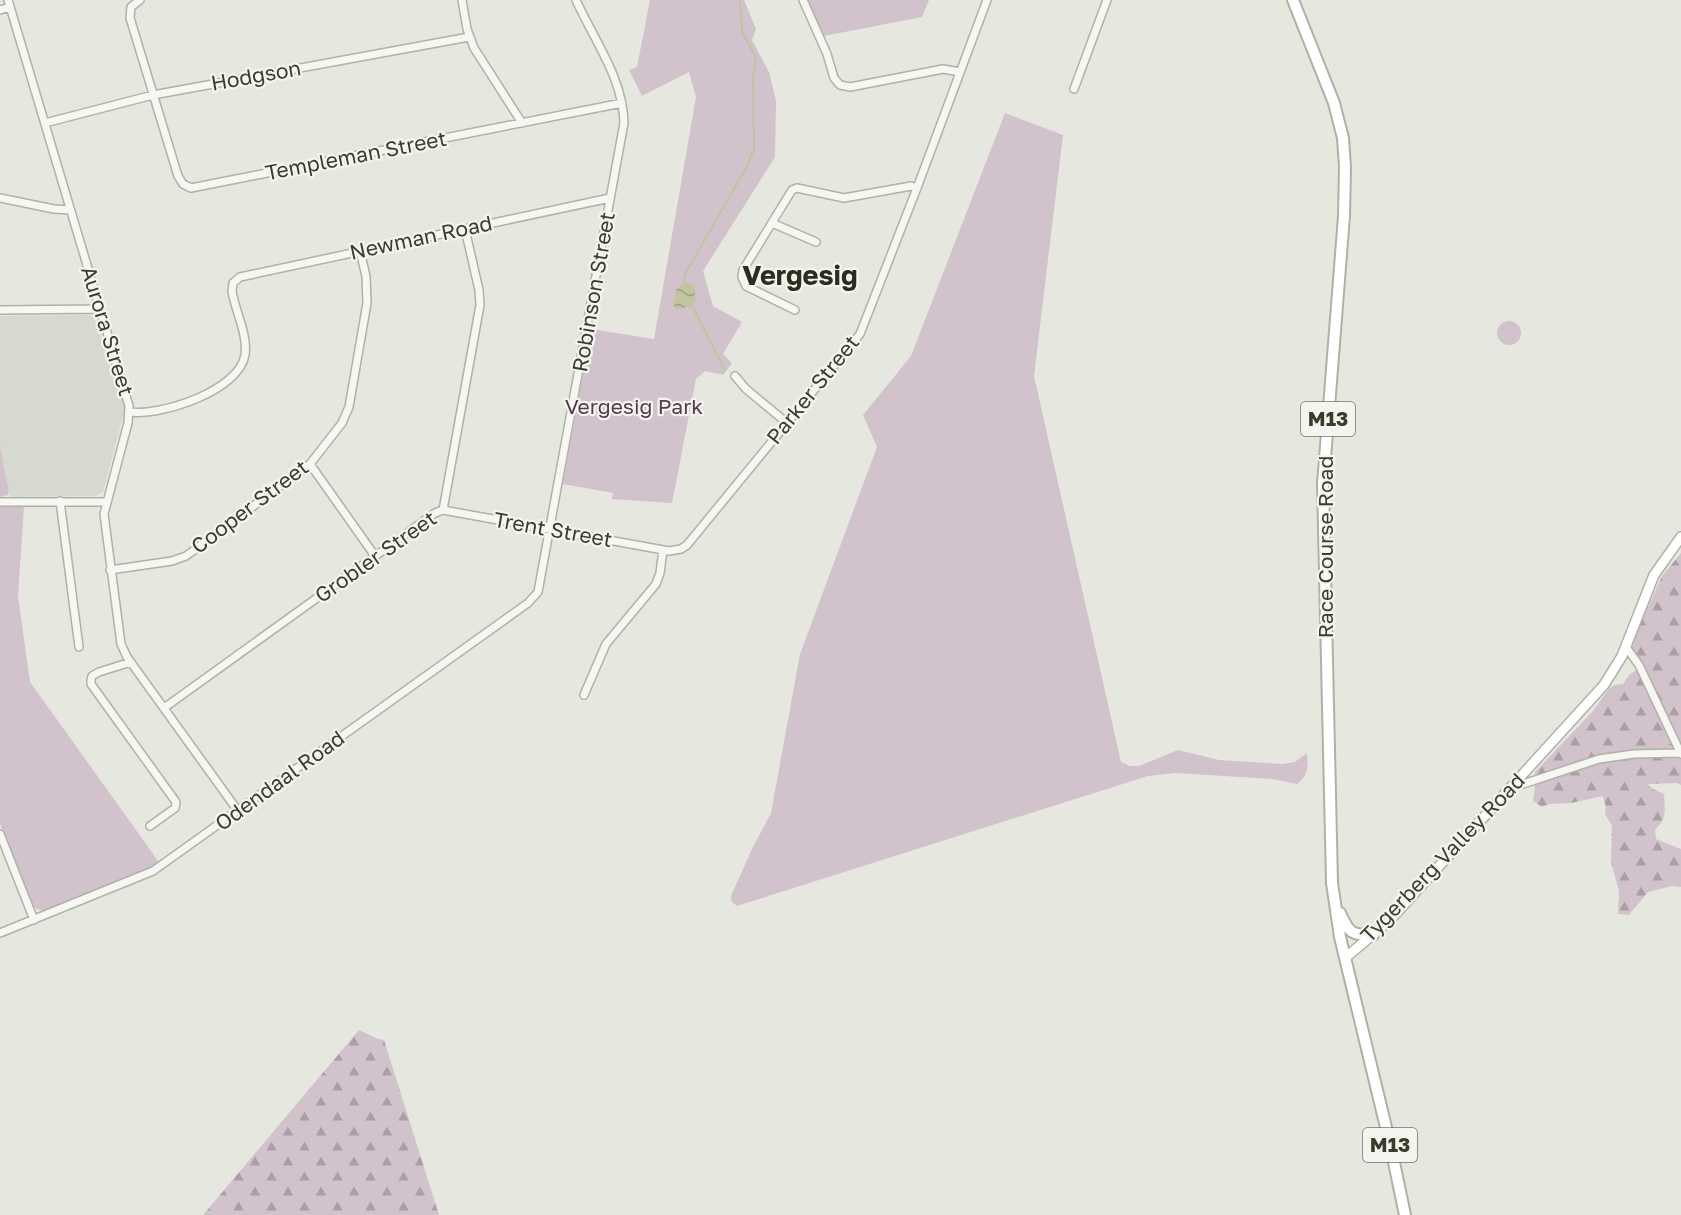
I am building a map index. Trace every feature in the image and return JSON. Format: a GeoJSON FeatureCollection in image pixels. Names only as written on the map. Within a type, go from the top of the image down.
{"type":"FeatureCollection","features":[{"type":"Feature","properties":{"kind":"main road","name":"Race Course Road"},"geometry":{"type":"LineString","coordinates":[[1293,0],[1334,103],[1342,130],[1346,167],[1323,484],[1330,836],[1333,896],[1345,958]]}},
{"type":"Feature","properties":{"kind":"main road","name":"Tygerberg Valley Road"},"geometry":{"type":"LineString","coordinates":[[1405,1215],[1345,958],[1402,907],[1596,695],[1616,667],[1626,647],[1654,575],[1681,537]]}},
{"type":"Feature","properties":{"kind":"main road"},"geometry":{"type":"LineString","coordinates":[[1333,896],[1348,930],[1359,935],[1373,935]]}},
{"type":"Feature","properties":{"kind":"street","name":"Templeman Street"},"geometry":{"type":"LineString","coordinates":[[140,0],[134,4],[129,14],[179,179],[191,188],[622,103]]}},
{"type":"Feature","properties":{"kind":"street"},"geometry":{"type":"LineString","coordinates":[[462,0],[469,37],[484,66],[522,123]]}},
{"type":"Feature","properties":{"kind":"street","name":"Robinson Street"},"geometry":{"type":"LineString","coordinates":[[538,592],[623,131],[622,103],[613,75],[576,0]]}},
{"type":"Feature","properties":{"kind":"street"},"geometry":{"type":"LineString","coordinates":[[803,0],[827,54],[834,78],[843,86],[849,87],[943,69],[960,72]]}},
{"type":"Feature","properties":{"kind":"street","name":"Parker Street"},"geometry":{"type":"LineString","coordinates":[[663,550],[677,550],[687,545],[860,334],[987,0]]}},
{"type":"Feature","properties":{"kind":"street"},"geometry":{"type":"LineString","coordinates":[[1074,89],[1107,0]]}},
{"type":"Feature","properties":{"kind":"street"},"geometry":{"type":"LineString","coordinates":[[0,10],[9,4]]}},
{"type":"Feature","properties":{"kind":"street","name":"Aurora Street"},"geometry":{"type":"LineString","coordinates":[[9,4],[126,391],[130,412],[105,502],[104,522],[120,637],[131,662],[238,811]]}},
{"type":"Feature","properties":{"kind":"street","name":"Hodgson"},"geometry":{"type":"LineString","coordinates":[[45,123],[153,95],[469,37]]}},
{"type":"Feature","properties":{"kind":"street"},"geometry":{"type":"LineString","coordinates":[[795,310],[747,286],[742,280],[743,270],[790,192],[794,189],[848,198],[911,186],[917,188]]}},
{"type":"Feature","properties":{"kind":"street"},"geometry":{"type":"LineString","coordinates":[[0,198],[70,210]]}},
{"type":"Feature","properties":{"kind":"street","name":"Newman Road"},"geometry":{"type":"LineString","coordinates":[[130,412],[146,411],[196,400],[236,373],[243,360],[245,344],[232,295],[233,283],[243,276],[610,198]]}},
{"type":"Feature","properties":{"kind":"street"},"geometry":{"type":"LineString","coordinates":[[772,223],[816,242]]}},
{"type":"Feature","properties":{"kind":"street","name":"Grobler Street"},"geometry":{"type":"LineString","coordinates":[[164,708],[442,510],[480,305],[479,290],[465,229]]}},
{"type":"Feature","properties":{"kind":"street","name":"Cooper Street"},"geometry":{"type":"LineString","coordinates":[[110,570],[182,558],[310,464],[338,431],[349,407],[367,303],[366,276],[360,251]]}},
{"type":"Feature","properties":{"kind":"street"},"geometry":{"type":"LineString","coordinates":[[0,310],[100,309]]}},
{"type":"Feature","properties":{"kind":"street"},"geometry":{"type":"LineString","coordinates":[[735,376],[746,390],[787,423]]}},
{"type":"Feature","properties":{"kind":"street"},"geometry":{"type":"LineString","coordinates":[[310,464],[375,556]]}},
{"type":"Feature","properties":{"kind":"street"},"geometry":{"type":"LineString","coordinates":[[60,501],[79,647]]}},
{"type":"Feature","properties":{"kind":"street"},"geometry":{"type":"LineString","coordinates":[[0,502],[105,502]]}},
{"type":"Feature","properties":{"kind":"street","name":"Trent Street"},"geometry":{"type":"LineString","coordinates":[[442,510],[663,550]]}},
{"type":"Feature","properties":{"kind":"street"},"geometry":{"type":"LineString","coordinates":[[584,695],[606,644],[656,584],[663,550]]}},
{"type":"Feature","properties":{"kind":"street","name":"Odendaal Road"},"geometry":{"type":"LineString","coordinates":[[0,933],[153,872],[528,603],[538,592]]}},
{"type":"Feature","properties":{"kind":"street"},"geometry":{"type":"LineString","coordinates":[[1510,788],[1599,759],[1634,754],[1681,753],[1639,665],[1626,647]]}},
{"type":"Feature","properties":{"kind":"street"},"geometry":{"type":"LineString","coordinates":[[131,662],[95,674],[91,684],[176,802],[175,808],[150,826]]}},
{"type":"Feature","properties":{"kind":"street"},"geometry":{"type":"LineString","coordinates":[[0,834],[34,920]]}},
{"type":"Feature","properties":{"kind":"shaded area"},"geometry":{"type":"Polygon","coordinates":[[[0,316],[92,316],[97,322],[125,409],[103,492],[96,496],[10,497],[0,447],[0,316]]]}},
{"type":"Feature","properties":{"kind":"green space","name":"Vergesig Park"},"geometry":{"type":"Polygon","coordinates":[[[650,0],[744,0],[756,29],[752,40],[769,72],[776,100],[775,157],[703,271],[713,306],[742,322],[723,354],[732,363],[723,375],[705,371],[696,379],[672,503],[612,499],[613,493],[563,484],[591,329],[654,339],[696,97],[689,72],[642,96],[629,70],[637,67],[650,0]]]}},
{"type":"Feature","properties":{"kind":"green space"},"geometry":{"type":"Polygon","coordinates":[[[807,0],[929,0],[922,17],[824,36],[807,0]]]}},
{"type":"Feature","properties":{"kind":"green space"},"geometry":{"type":"Polygon","coordinates":[[[1005,113],[1063,135],[1034,376],[1121,762],[1130,766],[1139,766],[1178,750],[1219,760],[1282,764],[1295,762],[1307,753],[1306,774],[1297,784],[1272,779],[1176,773],[1148,776],[737,906],[732,902],[731,896],[771,813],[800,654],[877,447],[863,415],[911,356],[1005,113]]]}},
{"type":"Feature","properties":{"kind":"green space"},"geometry":{"type":"Polygon","coordinates":[[[1509,321],[1517,325],[1521,333],[1517,341],[1509,345],[1501,341],[1497,333],[1501,325],[1509,321]]]}},
{"type":"Feature","properties":{"kind":"green space"},"geometry":{"type":"Polygon","coordinates":[[[0,447],[9,491],[8,495],[0,497],[0,447]]]}},
{"type":"Feature","properties":{"kind":"green space"},"geometry":{"type":"Polygon","coordinates":[[[0,506],[24,506],[18,596],[30,682],[159,862],[139,873],[44,911],[32,905],[0,824],[0,506]]]}},
{"type":"Feature","properties":{"kind":"green space"},"geometry":{"type":"Polygon","coordinates":[[[1681,553],[1681,785],[1677,783],[1648,784],[1664,794],[1664,814],[1662,822],[1655,830],[1656,839],[1681,849],[1681,887],[1672,886],[1648,892],[1629,915],[1618,914],[1619,891],[1611,862],[1612,826],[1605,814],[1603,796],[1542,807],[1533,801],[1535,772],[1593,711],[1608,690],[1614,685],[1623,684],[1630,674],[1637,670],[1638,657],[1632,648],[1632,642],[1662,576],[1681,553]]]}},
{"type":"Feature","properties":{"kind":"green space"},"geometry":{"type":"Polygon","coordinates":[[[359,1030],[384,1040],[439,1215],[203,1215],[359,1030]]]}},
{"type":"Feature","properties":{"kind":"water"},"geometry":{"type":"Polygon","coordinates":[[[688,283],[694,286],[696,301],[690,307],[676,309],[673,304],[677,288],[688,283]]]}},
{"type":"Feature","properties":{"kind":"waterway"},"geometry":{"type":"LineString","coordinates":[[685,287],[684,276],[746,168],[754,149],[753,81],[756,58],[742,31],[740,0]]}},
{"type":"Feature","properties":{"kind":"waterway"},"geometry":{"type":"LineString","coordinates":[[692,306],[725,370]]}},
{"type":"Feature","properties":{"kind":"district","name":"Vergesig"},"geometry":{"type":"Point","coordinates":[800,276]}}]}
